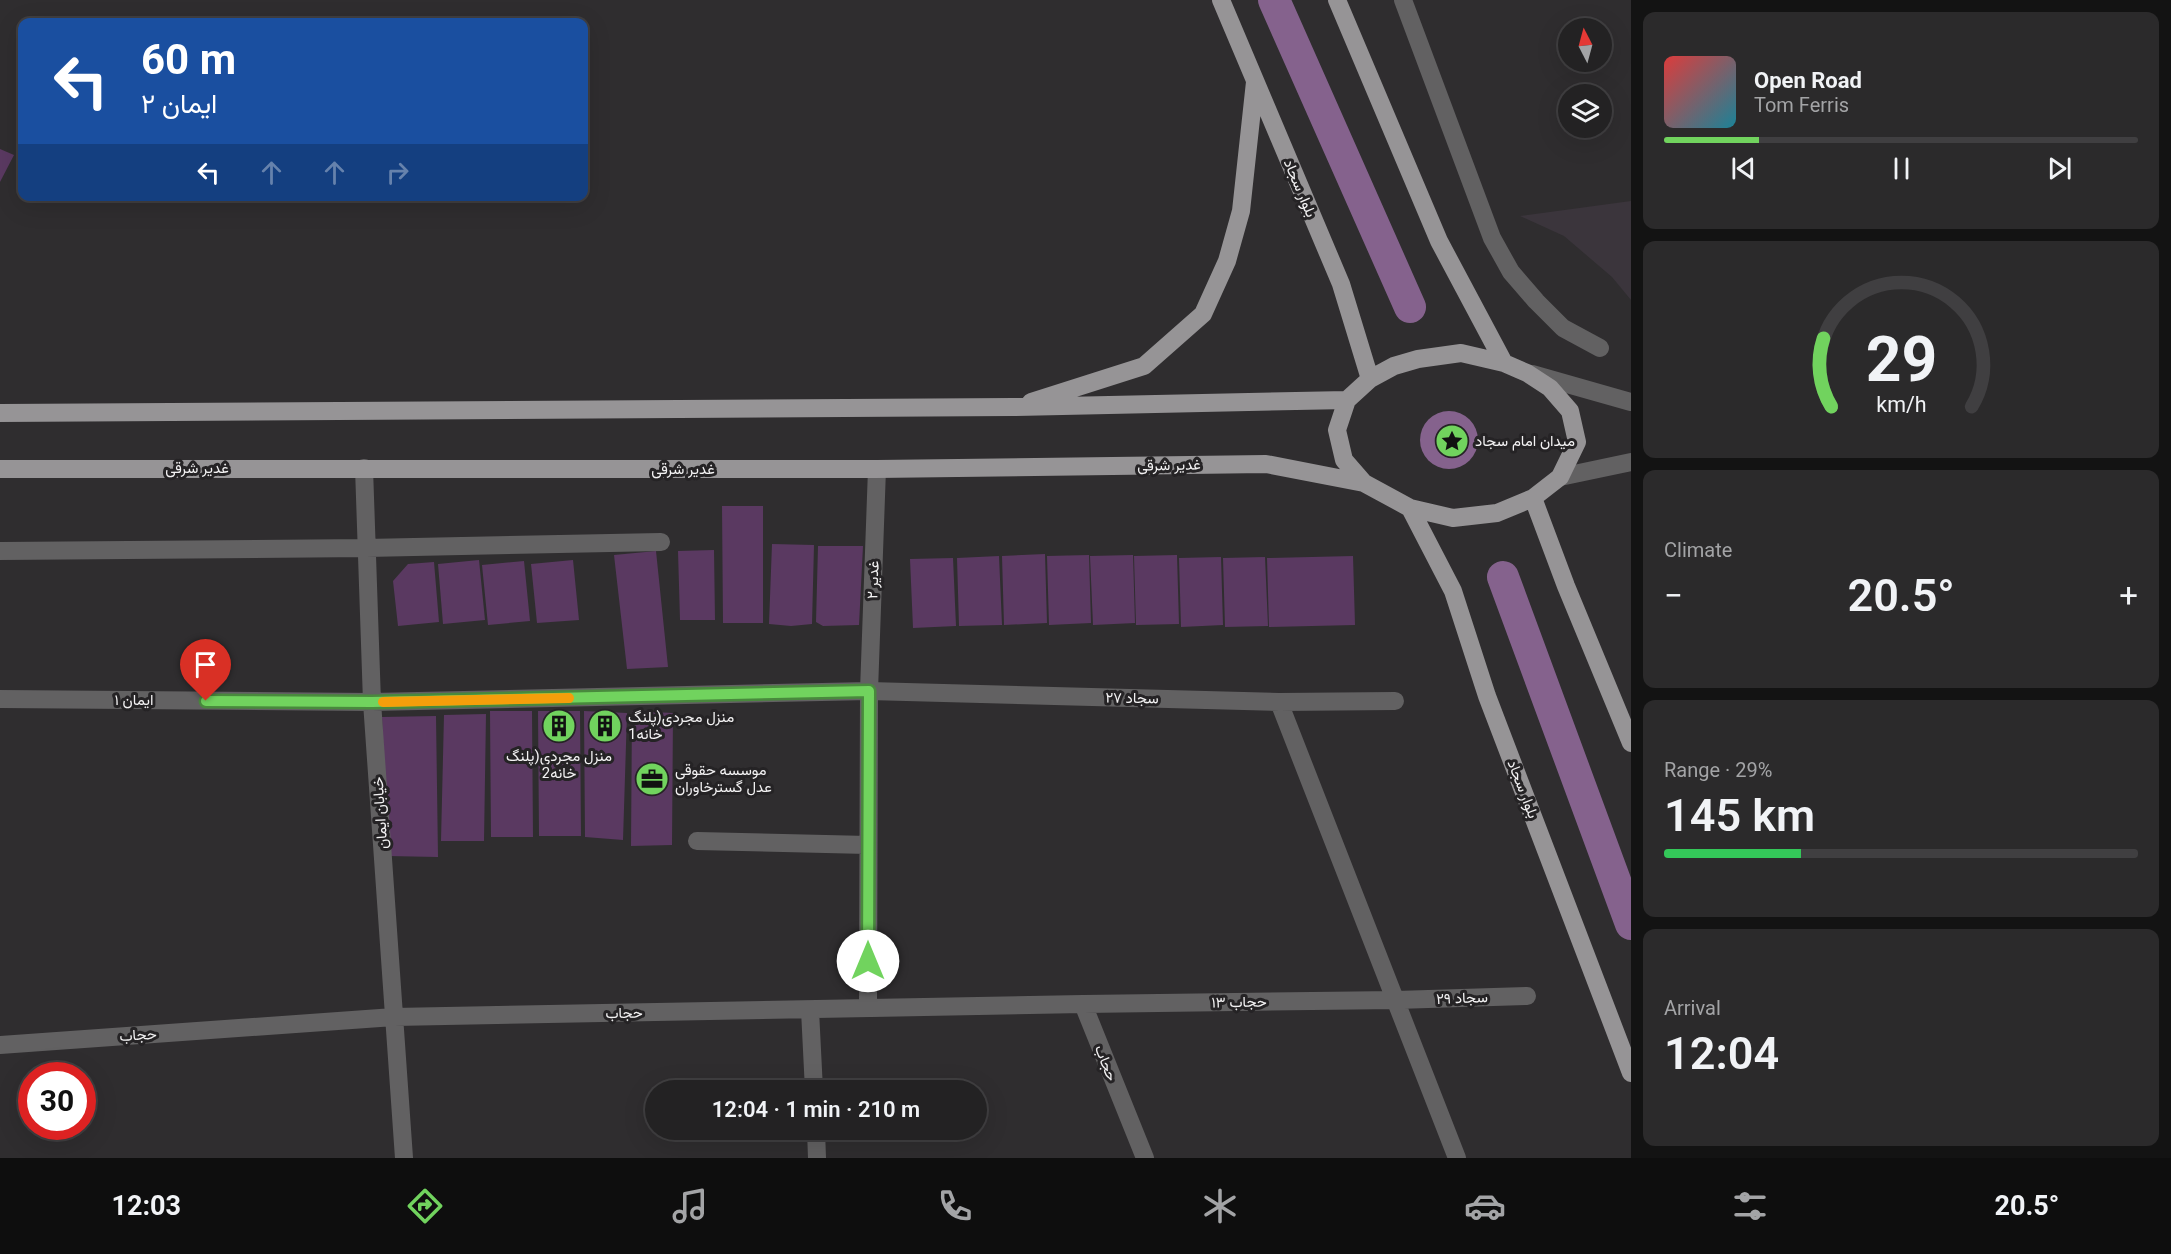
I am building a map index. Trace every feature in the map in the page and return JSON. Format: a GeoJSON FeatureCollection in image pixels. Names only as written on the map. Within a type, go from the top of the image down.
{"type":"FeatureCollection","features":[{"type":"Feature","properties":{"kind":"main road","name":"بلوار سجاد"},"geometry":{"type":"LineString","coordinates":[[1221,0],[1341,284],[1370,380]]}},
{"type":"Feature","properties":{"kind":"main road"},"geometry":{"type":"LineString","coordinates":[[1337,0],[1439,241],[1504,363]]}},
{"type":"Feature","properties":{"kind":"main road"},"geometry":{"type":"LineString","coordinates":[[1013,407],[1144,366],[1203,314],[1227,261],[1241,211],[1255,82]]}},
{"type":"Feature","properties":{"kind":"main road"},"geometry":{"type":"LineString","coordinates":[[1461,353],[1504,363],[1527,372],[1550,388],[1570,411],[1577,442],[1560,477],[1533,498],[1497,513],[1453,518],[1410,508],[1364,483],[1344,460],[1337,430],[1347,400],[1370,380],[1394,366],[1410,361],[1461,353]]}},
{"type":"Feature","properties":{"kind":"main road"},"geometry":{"type":"LineString","coordinates":[[0,412],[1013,407],[1347,400]]}},
{"type":"Feature","properties":{"kind":"main road","name":"غدیر شرقی"},"geometry":{"type":"LineString","coordinates":[[0,469],[877,469],[1266,464],[1364,483]]}},
{"type":"Feature","properties":{"kind":"main road"},"geometry":{"type":"LineString","coordinates":[[1533,498],[1566,586],[1631,743]]}},
{"type":"Feature","properties":{"kind":"main road","name":"بلوار سجاد"},"geometry":{"type":"LineString","coordinates":[[1410,508],[1453,591],[1487,696],[1631,1073]]}},
{"type":"Feature","properties":{"kind":"street"},"geometry":{"type":"LineString","coordinates":[[1403,0],[1492,238],[1511,272],[1563,328],[1599,348]]}},
{"type":"Feature","properties":{"kind":"street"},"geometry":{"type":"LineString","coordinates":[[1527,372],[1631,402]]}},
{"type":"Feature","properties":{"kind":"street"},"geometry":{"type":"LineString","coordinates":[[1560,477],[1631,462]]}},
{"type":"Feature","properties":{"kind":"street","name":"خیابان ایمان"},"geometry":{"type":"LineString","coordinates":[[364,468],[372,702],[404,1158]]}},
{"type":"Feature","properties":{"kind":"street","name":"غدیر ۲"},"geometry":{"type":"LineString","coordinates":[[868,1008],[869,691],[877,469]]}},
{"type":"Feature","properties":{"kind":"street"},"geometry":{"type":"LineString","coordinates":[[0,550],[366,548],[662,542]]}},
{"type":"Feature","properties":{"kind":"street","name":"سجاد ۲۷"},"geometry":{"type":"LineString","coordinates":[[372,702],[869,691],[1279,702],[1395,701]]}},
{"type":"Feature","properties":{"kind":"street","name":"ایمان ۱"},"geometry":{"type":"LineString","coordinates":[[0,699],[372,702]]}},
{"type":"Feature","properties":{"kind":"street"},"geometry":{"type":"LineString","coordinates":[[1279,702],[1457,1158]]}},
{"type":"Feature","properties":{"kind":"street"},"geometry":{"type":"LineString","coordinates":[[697,841],[868,845]]}},
{"type":"Feature","properties":{"kind":"street","name":"سجاد ۲۹"},"geometry":{"type":"LineString","coordinates":[[1396,1000],[1527,996]]}},
{"type":"Feature","properties":{"kind":"street","name":"حجاب ۱۳"},"geometry":{"type":"LineString","coordinates":[[1083,1004],[1396,1000]]}},
{"type":"Feature","properties":{"kind":"street","name":"حجاب"},"geometry":{"type":"LineString","coordinates":[[0,1045],[394,1017],[1083,1004],[1145,1158]]}},
{"type":"Feature","properties":{"kind":"street"},"geometry":{"type":"LineString","coordinates":[[810,1010],[814,1080]]}},
{"type":"Feature","properties":{"kind":"street"},"geometry":{"type":"LineString","coordinates":[[816,1140],[817,1158]]}},
{"type":"Feature","properties":{"kind":"shaded area"},"geometry":{"type":"Polygon","coordinates":[[[1631,201],[1631,300],[1612,277],[1564,236],[1520,216],[1631,201]]]}},
{"type":"Feature","properties":{"kind":"shaded area"},"geometry":{"type":"Polygon","coordinates":[[[1443,411],[1455,411],[1470,419],[1478,434],[1478,446],[1470,461],[1455,469],[1443,469],[1428,461],[1420,446],[1420,434],[1428,419],[1443,411]]]}},
{"type":"Feature","properties":{"kind":"building"},"geometry":{"type":"Polygon","coordinates":[[[0,149],[14,155],[0,182],[0,149]]]}},
{"type":"Feature","properties":{"kind":"building"},"geometry":{"type":"Polygon","coordinates":[[[722,506],[763,506],[763,623],[723,623],[722,506]]]}},
{"type":"Feature","properties":{"kind":"building"},"geometry":{"type":"Polygon","coordinates":[[[772,544],[814,545],[812,624],[791,626],[769,624],[772,544]]]}},
{"type":"Feature","properties":{"kind":"building"},"geometry":{"type":"Polygon","coordinates":[[[818,546],[863,546],[859,625],[823,626],[816,622],[818,546]]]}},
{"type":"Feature","properties":{"kind":"building"},"geometry":{"type":"Polygon","coordinates":[[[714,550],[715,620],[680,620],[678,551],[714,550]]]}},
{"type":"Feature","properties":{"kind":"building"},"geometry":{"type":"Polygon","coordinates":[[[656,551],[668,667],[627,669],[614,555],[656,551]]]}},
{"type":"Feature","properties":{"kind":"building"},"geometry":{"type":"Polygon","coordinates":[[[1045,554],[1047,623],[1004,625],[1002,556],[1045,554]]]}},
{"type":"Feature","properties":{"kind":"building"},"geometry":{"type":"Polygon","coordinates":[[[1089,555],[1091,623],[1049,625],[1047,556],[1089,555]]]}},
{"type":"Feature","properties":{"kind":"building"},"geometry":{"type":"Polygon","coordinates":[[[1133,555],[1135,623],[1093,625],[1090,556],[1133,555]]]}},
{"type":"Feature","properties":{"kind":"building"},"geometry":{"type":"Polygon","coordinates":[[[1177,555],[1179,624],[1136,625],[1134,556],[1177,555]]]}},
{"type":"Feature","properties":{"kind":"building"},"geometry":{"type":"Polygon","coordinates":[[[999,556],[1002,625],[959,626],[957,558],[999,556]]]}},
{"type":"Feature","properties":{"kind":"building"},"geometry":{"type":"Polygon","coordinates":[[[1353,556],[1355,625],[1269,627],[1267,558],[1353,556]]]}},
{"type":"Feature","properties":{"kind":"building"},"geometry":{"type":"Polygon","coordinates":[[[1221,557],[1223,625],[1181,627],[1179,558],[1221,557]]]}},
{"type":"Feature","properties":{"kind":"building"},"geometry":{"type":"Polygon","coordinates":[[[1265,557],[1268,626],[1225,627],[1223,558],[1265,557]]]}},
{"type":"Feature","properties":{"kind":"building"},"geometry":{"type":"Polygon","coordinates":[[[953,558],[956,626],[913,628],[910,559],[953,558]]]}},
{"type":"Feature","properties":{"kind":"building"},"geometry":{"type":"Polygon","coordinates":[[[479,560],[485,620],[443,624],[438,564],[479,560]]]}},
{"type":"Feature","properties":{"kind":"building"},"geometry":{"type":"Polygon","coordinates":[[[573,560],[579,620],[537,623],[531,564],[573,560]]]}},
{"type":"Feature","properties":{"kind":"building"},"geometry":{"type":"Polygon","coordinates":[[[524,561],[530,621],[488,625],[482,565],[524,561]]]}},
{"type":"Feature","properties":{"kind":"building"},"geometry":{"type":"Polygon","coordinates":[[[434,562],[439,622],[398,626],[393,581],[408,564],[434,562]]]}},
{"type":"Feature","properties":{"kind":"building"},"geometry":{"type":"Polygon","coordinates":[[[490,711],[532,711],[533,837],[491,837],[490,711]]]}},
{"type":"Feature","properties":{"kind":"building"},"geometry":{"type":"Polygon","coordinates":[[[538,711],[580,711],[581,836],[539,836],[538,711]]]}},
{"type":"Feature","properties":{"kind":"building"},"geometry":{"type":"Polygon","coordinates":[[[584,711],[627,713],[623,840],[585,837],[584,711]]]}},
{"type":"Feature","properties":{"kind":"building","name":"موسسه حقوقی عدل گسترخاوران"},"geometry":{"type":"Polygon","coordinates":[[[632,711],[673,713],[672,845],[631,846],[632,711]]]}},
{"type":"Feature","properties":{"kind":"building"},"geometry":{"type":"Polygon","coordinates":[[[486,714],[484,841],[441,841],[444,715],[486,714]]]}},
{"type":"Feature","properties":{"kind":"building"},"geometry":{"type":"Polygon","coordinates":[[[436,716],[438,857],[388,856],[382,717],[436,716]]]}},
{"type":"Feature","properties":{"kind":"waterway"},"geometry":{"type":"LineString","coordinates":[[1274,0],[1410,307]]}},
{"type":"Feature","properties":{"kind":"waterway"},"geometry":{"type":"LineString","coordinates":[[1503,577],[1631,924]]}},
{"type":"Feature","properties":{"kind":"slow traffic"},"geometry":{"type":"LineString","coordinates":[[383,702],[569,698]]}},
{"type":"Feature","properties":{"kind":"place","name":"میدان امام سجاد"},"geometry":{"type":"Point","coordinates":[1452,441]}},
{"type":"Feature","properties":{"kind":"place","name":"منزل مجردی(پلنگ خانه2"},"geometry":{"type":"Point","coordinates":[559,726]}},
{"type":"Feature","properties":{"kind":"place","name":"منزل مجردی(پلنگ خانه1"},"geometry":{"type":"Point","coordinates":[605,726]}},
{"type":"Feature","properties":{"kind":"place","name":"موسسه حقوقی عدل گسترخاوران"},"geometry":{"type":"Point","coordinates":[652,779]}},
{"type":"Feature","properties":{"kind":"route"},"geometry":{"type":"LineString","coordinates":[[206,701],[372,702],[869,691],[868,961]]}}]}
